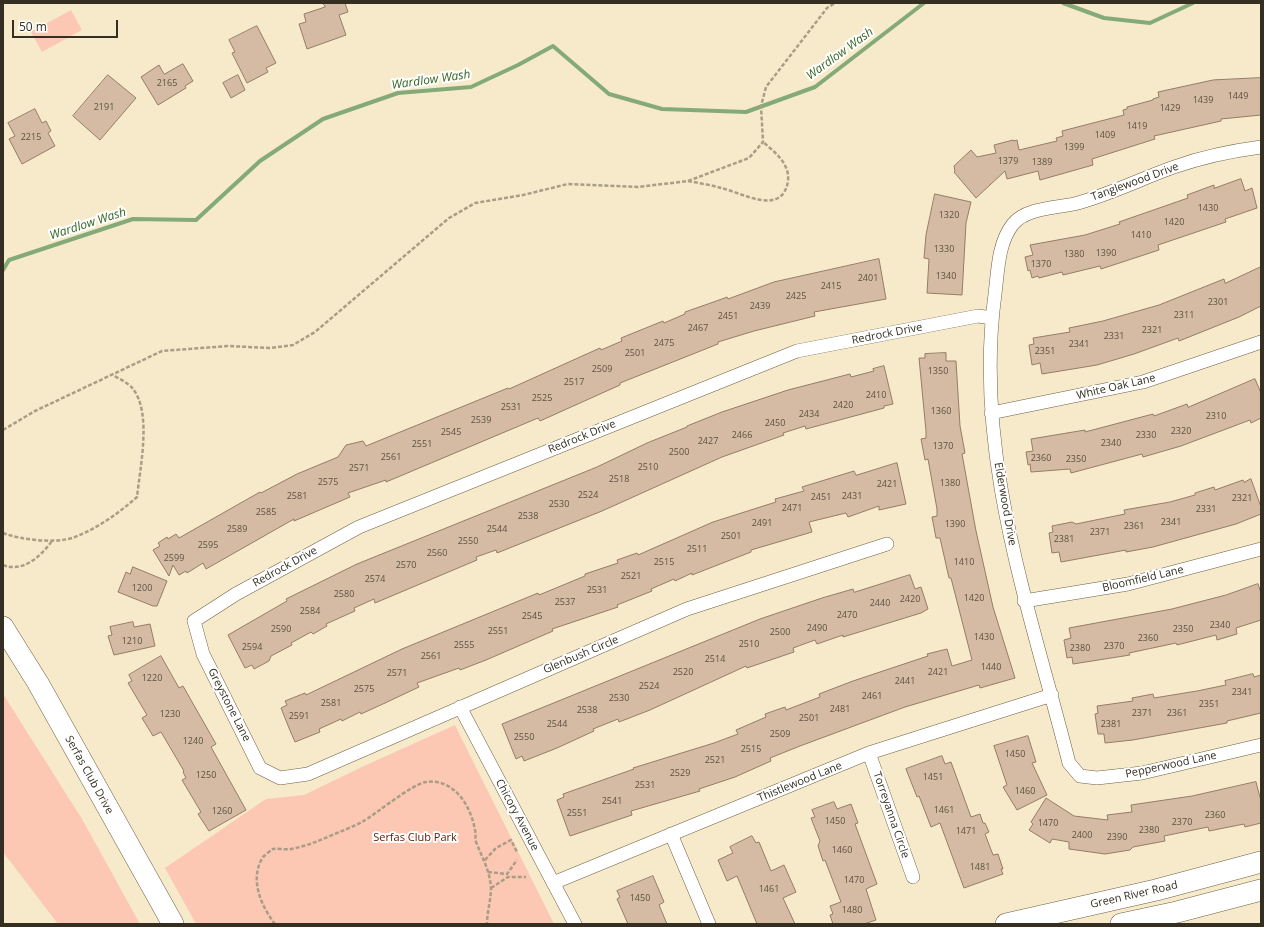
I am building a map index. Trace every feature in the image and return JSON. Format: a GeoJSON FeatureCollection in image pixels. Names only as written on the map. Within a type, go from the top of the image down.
{"type":"FeatureCollection","features":[{"type":"Feature","properties":{"kind":"main road","name":"Serfas Club Drive"},"geometry":{"type":"LineString","coordinates":[[3,627],[38,683],[173,924]]}},
{"type":"Feature","properties":{"kind":"main road","name":"Green River Road"},"geometry":{"type":"LineString","coordinates":[[1006,924],[1156,890],[1261,862]]}},
{"type":"Feature","properties":{"kind":"main road"},"geometry":{"type":"LineString","coordinates":[[1121,924],[1177,912],[1261,890]]}},
{"type":"Feature","properties":{"kind":"street","name":"Tanglewood Drive"},"geometry":{"type":"LineString","coordinates":[[1013,224],[1024,213],[1076,203],[1113,193],[1173,167],[1210,156],[1261,147]]}},
{"type":"Feature","properties":{"kind":"street","name":"Elderwood Drive"},"geometry":{"type":"LineString","coordinates":[[1013,224],[1001,246],[992,318],[990,413],[1004,505],[1024,601],[1052,695],[1069,763],[1080,776]]}},
{"type":"Feature","properties":{"kind":"street","name":"Redrock Drive"},"geometry":{"type":"LineString","coordinates":[[194,621],[236,594],[359,527],[797,351],[978,316],[992,318]]}},
{"type":"Feature","properties":{"kind":"street","name":"White Oak Lane"},"geometry":{"type":"LineString","coordinates":[[990,413],[1143,382],[1261,342]]}},
{"type":"Feature","properties":{"kind":"street","name":"Glenbush Circle"},"geometry":{"type":"LineString","coordinates":[[280,778],[308,774],[687,609],[887,544]]}},
{"type":"Feature","properties":{"kind":"street","name":"Bloomfield Lane"},"geometry":{"type":"LineString","coordinates":[[1024,601],[1128,584],[1261,549]]}},
{"type":"Feature","properties":{"kind":"street","name":"Greystone Lane"},"geometry":{"type":"LineString","coordinates":[[194,621],[203,654],[260,768],[280,778]]}},
{"type":"Feature","properties":{"kind":"street","name":"Thistlewood Lane"},"geometry":{"type":"LineString","coordinates":[[553,883],[869,753],[1052,695]]}},
{"type":"Feature","properties":{"kind":"street","name":"Chicory Avenue"},"geometry":{"type":"LineString","coordinates":[[460,707],[574,924]]}},
{"type":"Feature","properties":{"kind":"street","name":"Pepperwood Lane"},"geometry":{"type":"LineString","coordinates":[[1080,776],[1098,778],[1142,773],[1261,745]]}},
{"type":"Feature","properties":{"kind":"street","name":"Torreyanna Circle"},"geometry":{"type":"LineString","coordinates":[[869,753],[913,878]]}},
{"type":"Feature","properties":{"kind":"street"},"geometry":{"type":"LineString","coordinates":[[671,834],[709,924]]}},
{"type":"Feature","properties":{"kind":"path"},"geometry":{"type":"LineString","coordinates":[[3,430],[35,411],[162,351],[228,346],[270,348],[293,345],[315,332],[448,218],[475,203],[523,195],[568,184],[638,187],[688,181],[748,158],[763,142],[761,106],[766,88],[827,8],[834,3]]}},
{"type":"Feature","properties":{"kind":"path"},"geometry":{"type":"LineString","coordinates":[[688,181],[720,187],[764,202],[776,200],[785,192],[788,180],[786,166],[775,152],[763,142]]}},
{"type":"Feature","properties":{"kind":"path"},"geometry":{"type":"LineString","coordinates":[[3,533],[15,538],[52,540],[74,537],[107,520],[137,497],[143,442],[142,406],[133,388],[113,375]]}},
{"type":"Feature","properties":{"kind":"path"},"geometry":{"type":"LineString","coordinates":[[3,565],[9,567],[25,565],[42,554],[52,540]]}},
{"type":"Feature","properties":{"kind":"path"},"geometry":{"type":"LineString","coordinates":[[276,924],[268,915],[260,899],[256,880],[258,867],[264,856],[273,849],[289,849],[315,843],[335,834],[361,822],[425,782],[435,782],[451,787],[461,796],[468,808],[475,830],[475,837],[485,860],[491,888],[487,924]]}},
{"type":"Feature","properties":{"kind":"path"},"geometry":{"type":"LineString","coordinates":[[485,860],[496,848],[511,840],[517,852]]}},
{"type":"Feature","properties":{"kind":"path"},"geometry":{"type":"LineString","coordinates":[[491,888],[507,876],[517,860]]}},
{"type":"Feature","properties":{"kind":"path"},"geometry":{"type":"LineString","coordinates":[[488,872],[507,876],[526,877]]}},
{"type":"Feature","properties":{"kind":"green space"},"geometry":{"type":"Polygon","coordinates":[[[71,10],[82,30],[42,52],[31,32],[71,10]]]}},
{"type":"Feature","properties":{"kind":"green space"},"geometry":{"type":"Polygon","coordinates":[[[3,694],[82,819],[140,924],[58,924],[3,852],[3,694]]]}},
{"type":"Feature","properties":{"kind":"green space","name":"Serfas Club Park"},"geometry":{"type":"Polygon","coordinates":[[[455,725],[554,924],[196,924],[165,868],[266,799],[304,795],[455,725]]]}},
{"type":"Feature","properties":{"kind":"building"},"geometry":{"type":"Polygon","coordinates":[[[323,3],[345,3],[348,12],[339,15],[346,35],[307,49],[299,24],[306,22],[304,14],[325,7],[323,3]]]}},
{"type":"Feature","properties":{"kind":"building"},"geometry":{"type":"Polygon","coordinates":[[[257,26],[276,63],[266,68],[268,72],[247,83],[232,53],[235,52],[229,40],[257,26]]]}},
{"type":"Feature","properties":{"kind":"building"},"geometry":{"type":"Polygon","coordinates":[[[183,64],[193,81],[185,86],[186,88],[158,105],[141,77],[159,65],[164,74],[183,64]]]}},
{"type":"Feature","properties":{"kind":"building"},"geometry":{"type":"Polygon","coordinates":[[[108,75],[136,98],[100,140],[73,116],[108,75]]]}},
{"type":"Feature","properties":{"kind":"building"},"geometry":{"type":"Polygon","coordinates":[[[238,75],[245,90],[231,98],[223,83],[238,75]]]}},
{"type":"Feature","properties":{"kind":"building"},"geometry":{"type":"Polygon","coordinates":[[[1261,78],[1261,115],[1221,119],[1221,121],[1154,136],[1155,139],[1092,159],[1093,165],[1040,180],[1038,171],[1007,179],[1005,171],[976,198],[954,172],[954,166],[971,150],[977,157],[996,153],[994,145],[1013,140],[1017,140],[1019,150],[1057,141],[1056,138],[1063,136],[1062,131],[1124,115],[1123,110],[1127,109],[1127,107],[1153,100],[1159,97],[1158,92],[1213,80],[1261,78]]]}},
{"type":"Feature","properties":{"kind":"building"},"geometry":{"type":"Polygon","coordinates":[[[35,109],[42,123],[46,121],[51,131],[48,133],[55,146],[22,164],[9,139],[15,136],[8,123],[35,109]]]}},
{"type":"Feature","properties":{"kind":"building"},"geometry":{"type":"Polygon","coordinates":[[[1241,179],[1245,191],[1252,188],[1257,208],[1225,219],[1226,222],[1158,245],[1159,250],[1101,269],[1100,266],[1063,275],[1062,272],[1039,278],[1038,276],[1032,278],[1030,270],[1028,271],[1025,257],[1033,255],[1030,245],[1085,235],[1120,224],[1119,222],[1188,198],[1187,195],[1214,185],[1214,188],[1241,179]]]}},
{"type":"Feature","properties":{"kind":"building"},"geometry":{"type":"Polygon","coordinates":[[[935,194],[971,202],[966,223],[962,295],[927,293],[929,259],[924,258],[926,235],[935,194]]]}},
{"type":"Feature","properties":{"kind":"building"},"geometry":{"type":"Polygon","coordinates":[[[879,259],[886,299],[814,312],[815,316],[754,331],[718,342],[718,344],[620,383],[620,385],[540,421],[538,418],[386,482],[386,480],[348,493],[350,497],[294,521],[294,519],[206,569],[203,563],[187,573],[186,571],[179,575],[173,565],[169,576],[153,550],[160,546],[158,543],[167,537],[168,539],[176,534],[179,538],[260,492],[261,493],[297,474],[338,457],[346,445],[363,441],[366,446],[508,388],[509,389],[600,348],[601,350],[622,341],[621,338],[663,321],[664,323],[685,314],[685,312],[727,297],[728,299],[774,282],[879,259]]]}},
{"type":"Feature","properties":{"kind":"building"},"geometry":{"type":"Polygon","coordinates":[[[1261,267],[1261,306],[1239,317],[1179,341],[1178,338],[1134,354],[1097,365],[1042,374],[1040,363],[1032,365],[1029,345],[1034,344],[1033,338],[1070,332],[1069,328],[1103,321],[1159,305],[1224,279],[1225,283],[1261,267]]]}},
{"type":"Feature","properties":{"kind":"building"},"geometry":{"type":"Polygon","coordinates":[[[946,353],[946,361],[956,361],[960,426],[965,453],[962,454],[976,531],[993,607],[1015,678],[980,688],[979,685],[905,707],[770,758],[771,761],[735,777],[699,789],[700,791],[631,811],[632,815],[570,836],[557,800],[564,797],[563,794],[634,769],[633,768],[738,734],[736,730],[766,717],[765,714],[785,707],[786,710],[820,697],[819,694],[928,656],[927,654],[947,649],[952,666],[972,660],[951,578],[949,578],[940,538],[936,538],[932,517],[937,516],[937,509],[928,459],[925,460],[921,439],[926,438],[926,431],[919,358],[925,358],[925,354],[946,353]]]}},
{"type":"Feature","properties":{"kind":"building"},"geometry":{"type":"Polygon","coordinates":[[[884,366],[893,404],[884,406],[884,408],[806,429],[805,426],[783,433],[784,435],[722,457],[602,511],[497,553],[496,550],[476,557],[477,560],[375,603],[374,599],[354,608],[355,611],[326,624],[327,626],[313,634],[311,632],[291,643],[292,645],[271,656],[269,661],[254,669],[252,665],[245,668],[228,635],[287,601],[286,599],[357,564],[597,467],[687,426],[722,412],[788,390],[850,374],[851,377],[874,371],[873,369],[884,366]]]}},
{"type":"Feature","properties":{"kind":"building"},"geometry":{"type":"Polygon","coordinates":[[[1255,379],[1261,393],[1261,418],[1251,423],[1250,420],[1181,446],[1143,457],[1142,454],[1071,473],[1070,469],[1031,472],[1030,464],[1028,465],[1026,452],[1033,451],[1031,439],[1085,430],[1085,432],[1153,414],[1154,416],[1187,404],[1188,407],[1255,379]]]}},
{"type":"Feature","properties":{"kind":"building"},"geometry":{"type":"Polygon","coordinates":[[[897,463],[906,504],[879,510],[879,506],[848,517],[846,513],[809,522],[812,532],[751,550],[751,552],[692,575],[692,573],[675,581],[674,579],[651,589],[652,591],[617,605],[618,607],[552,629],[553,631],[460,670],[459,668],[417,683],[419,687],[361,714],[360,712],[342,721],[341,719],[319,729],[320,732],[295,742],[281,708],[287,705],[285,701],[305,693],[306,695],[402,649],[538,593],[539,595],[585,576],[585,574],[618,563],[617,560],[637,553],[638,555],[713,522],[776,502],[775,499],[804,491],[802,487],[854,471],[856,475],[897,463]]]}},
{"type":"Feature","properties":{"kind":"building"},"geometry":{"type":"Polygon","coordinates":[[[1251,479],[1261,507],[1261,514],[1236,524],[1153,547],[1126,552],[1126,550],[1061,562],[1059,552],[1052,553],[1049,533],[1053,532],[1052,526],[1072,522],[1076,524],[1125,514],[1124,510],[1170,502],[1195,495],[1195,493],[1214,487],[1215,490],[1243,480],[1244,482],[1251,479]]]}},
{"type":"Feature","properties":{"kind":"building"},"geometry":{"type":"Polygon","coordinates":[[[133,567],[167,581],[157,606],[153,606],[118,592],[126,572],[130,574],[133,567]]]}},
{"type":"Feature","properties":{"kind":"building"},"geometry":{"type":"Polygon","coordinates":[[[910,575],[915,589],[921,587],[928,609],[921,613],[817,644],[815,640],[793,648],[794,652],[747,668],[746,666],[650,710],[619,722],[618,719],[593,729],[594,731],[557,748],[524,761],[522,756],[516,759],[502,724],[760,619],[822,598],[853,589],[854,592],[910,575]]]}},
{"type":"Feature","properties":{"kind":"building"},"geometry":{"type":"Polygon","coordinates":[[[1258,584],[1261,593],[1261,620],[1236,628],[1237,634],[1217,640],[1216,635],[1177,645],[1176,643],[1129,653],[1130,655],[1073,664],[1072,657],[1067,658],[1064,640],[1071,638],[1069,628],[1172,609],[1226,595],[1258,584]]]}},
{"type":"Feature","properties":{"kind":"building"},"geometry":{"type":"Polygon","coordinates":[[[133,622],[134,627],[150,624],[155,646],[114,655],[108,636],[112,635],[110,627],[133,622]]]}},
{"type":"Feature","properties":{"kind":"building"},"geometry":{"type":"Polygon","coordinates":[[[161,656],[179,688],[183,686],[216,744],[211,747],[246,810],[209,831],[198,814],[201,812],[182,780],[186,778],[183,772],[184,771],[161,732],[153,736],[142,718],[147,715],[128,683],[132,681],[129,675],[161,656]]]}},
{"type":"Feature","properties":{"kind":"building"},"geometry":{"type":"Polygon","coordinates":[[[1253,674],[1254,677],[1261,675],[1261,713],[1227,721],[1227,723],[1133,740],[1105,743],[1104,734],[1098,734],[1095,714],[1098,713],[1097,706],[1133,701],[1132,698],[1153,694],[1154,698],[1197,691],[1226,685],[1225,681],[1253,674]]]}},
{"type":"Feature","properties":{"kind":"building"},"geometry":{"type":"Polygon","coordinates":[[[1028,736],[1036,762],[1032,763],[1047,795],[1017,810],[1003,787],[1007,785],[994,746],[1028,736]]]}},
{"type":"Feature","properties":{"kind":"building"},"geometry":{"type":"Polygon","coordinates":[[[942,756],[945,764],[951,762],[971,817],[980,814],[983,823],[985,823],[989,832],[985,834],[993,855],[998,854],[1003,869],[1001,869],[1003,874],[964,888],[940,823],[931,827],[919,796],[917,797],[906,769],[942,756]]]}},
{"type":"Feature","properties":{"kind":"building"},"geometry":{"type":"Polygon","coordinates":[[[1256,782],[1261,801],[1261,823],[1245,827],[1244,824],[1209,831],[1208,827],[1164,836],[1165,841],[1133,847],[1130,850],[1105,854],[1069,849],[1069,842],[1052,839],[1050,843],[1029,830],[1033,824],[1031,822],[1046,798],[1074,816],[1108,820],[1107,815],[1132,812],[1131,805],[1192,796],[1256,782]]]}},
{"type":"Feature","properties":{"kind":"building"},"geometry":{"type":"Polygon","coordinates":[[[834,802],[837,809],[851,804],[858,823],[855,824],[877,884],[866,889],[876,920],[864,924],[833,924],[830,915],[833,914],[830,906],[841,902],[825,860],[823,861],[818,846],[820,841],[811,818],[815,817],[812,810],[834,802]]]}},
{"type":"Feature","properties":{"kind":"building"},"geometry":{"type":"Polygon","coordinates":[[[752,836],[756,843],[759,842],[771,871],[784,865],[796,892],[783,898],[795,924],[757,924],[737,876],[727,881],[718,860],[733,853],[730,847],[752,836]]]}},
{"type":"Feature","properties":{"kind":"building"},"geometry":{"type":"Polygon","coordinates":[[[653,876],[664,902],[659,905],[667,924],[628,924],[617,899],[620,897],[617,891],[653,876]]]}},
{"type":"Feature","properties":{"kind":"waterway","name":"Wardlow Wash"},"geometry":{"type":"LineString","coordinates":[[3,270],[9,260],[133,219],[196,220],[260,161],[323,119],[398,93],[471,87],[518,65],[553,46],[609,94],[662,109],[746,112],[815,87],[924,3]]}},
{"type":"Feature","properties":{"kind":"waterway","name":"Wardlow Wash"},"geometry":{"type":"LineString","coordinates":[[1063,3],[1104,18],[1150,23],[1193,3]]}}]}
